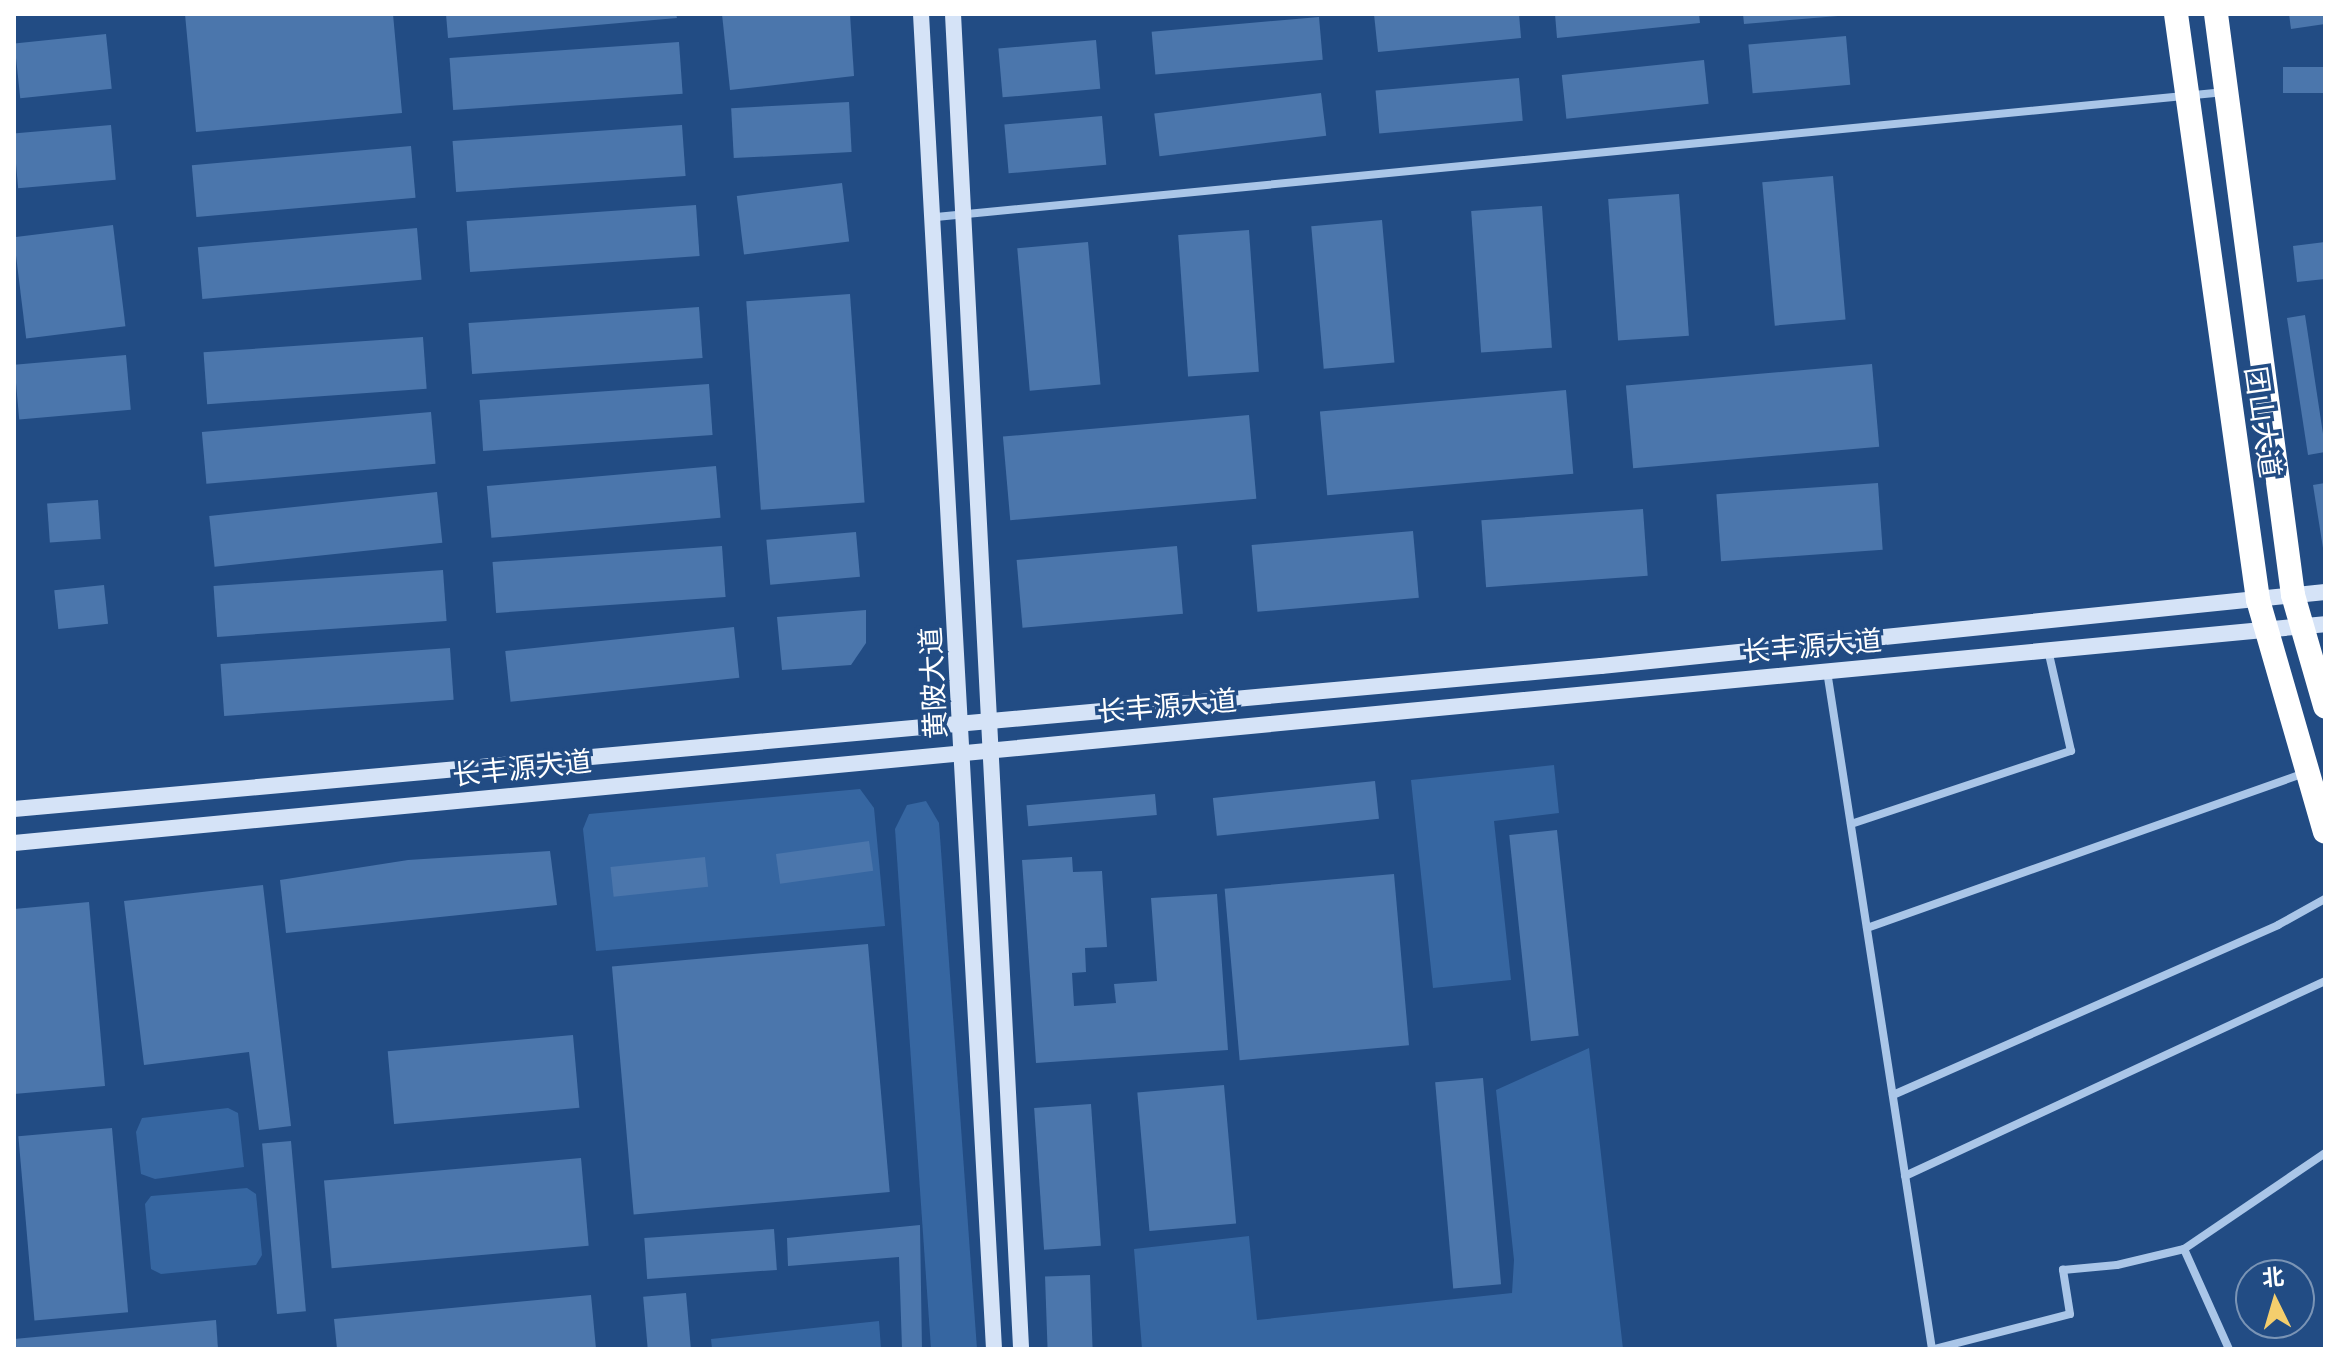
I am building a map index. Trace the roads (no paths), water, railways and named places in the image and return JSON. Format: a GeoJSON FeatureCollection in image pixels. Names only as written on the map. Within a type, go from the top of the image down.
{"type":"FeatureCollection","features":[{"type":"Feature","properties":{"kind":"highway","name":"团山大道"},"geometry":{"type":"LineString","coordinates":[[2176,14],[2258,600],[2325,832]]}},
{"type":"Feature","properties":{"kind":"highway","name":"团山大道"},"geometry":{"type":"LineString","coordinates":[[2216,14],[2293,595],[2313,626],[2325,706]]}},
{"type":"Feature","properties":{"kind":"main road","name":"黄陂大道"},"geometry":{"type":"LineString","coordinates":[[921,14],[936,217],[994,1349]]}},
{"type":"Feature","properties":{"kind":"main road","name":"黄陂大道"},"geometry":{"type":"LineString","coordinates":[[953,14],[967,217],[1021,1349]]}},
{"type":"Feature","properties":{"kind":"main road","name":"长丰源大道"},"geometry":{"type":"LineString","coordinates":[[14,809],[960,720],[1617,665],[2325,592]]}},
{"type":"Feature","properties":{"kind":"main road","name":"长丰源大道"},"geometry":{"type":"LineString","coordinates":[[14,843],[992,748],[2313,626]]}},
{"type":"Feature","properties":{"kind":"street"},"geometry":{"type":"LineString","coordinates":[[936,217],[967,217],[2226,92]]}},
{"type":"Feature","properties":{"kind":"street"},"geometry":{"type":"LineString","coordinates":[[1851,824],[2071,751],[2048,650]]}},
{"type":"Feature","properties":{"kind":"street"},"geometry":{"type":"LineString","coordinates":[[1827,671],[1933,1349],[2070,1314],[2063,1270],[2117,1265],[2184,1249],[2325,1153]]}},
{"type":"Feature","properties":{"kind":"street"},"geometry":{"type":"LineString","coordinates":[[1867,928],[2308,772]]}},
{"type":"Feature","properties":{"kind":"street"},"geometry":{"type":"LineString","coordinates":[[1893,1095],[2278,925],[2325,899]]}},
{"type":"Feature","properties":{"kind":"street"},"geometry":{"type":"LineString","coordinates":[[1905,1176],[2325,981]]}},
{"type":"Feature","properties":{"kind":"street"},"geometry":{"type":"LineString","coordinates":[[2184,1249],[2229,1349]]}}]}
